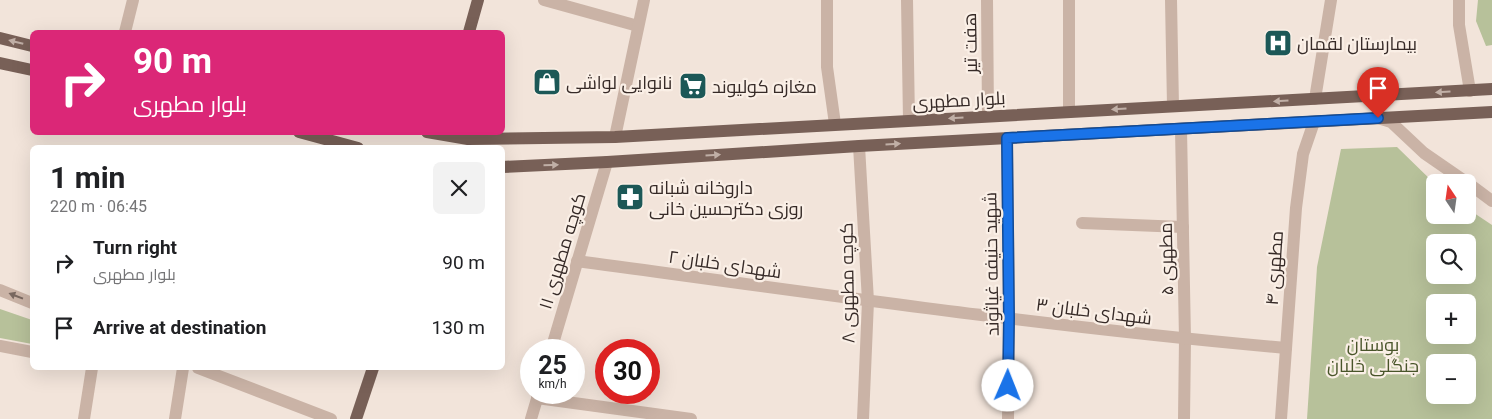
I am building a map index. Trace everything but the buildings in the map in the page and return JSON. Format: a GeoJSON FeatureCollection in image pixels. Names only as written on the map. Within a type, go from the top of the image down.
{"type":"FeatureCollection","features":[{"type":"Feature","properties":{"kind":"main road"},"geometry":{"type":"LineString","coordinates":[[470,30],[478,0]]}},
{"type":"Feature","properties":{"kind":"main road"},"geometry":{"type":"LineString","coordinates":[[0,38],[30,46]]}},
{"type":"Feature","properties":{"kind":"main road"},"geometry":{"type":"LineString","coordinates":[[0,62],[30,70]]}},
{"type":"Feature","properties":{"kind":"main road","name":"بلوار مطهری"},"geometry":{"type":"LineString","coordinates":[[442,138],[615,136],[1492,90]]}},
{"type":"Feature","properties":{"kind":"main road"},"geometry":{"type":"LineString","coordinates":[[505,167],[1492,112]]}},
{"type":"Feature","properties":{"kind":"main road"},"geometry":{"type":"LineString","coordinates":[[310,135],[347,145]]}},
{"type":"Feature","properties":{"kind":"main road"},"geometry":{"type":"LineString","coordinates":[[356,419],[372,370]]}},
{"type":"Feature","properties":{"kind":"street"},"geometry":{"type":"LineString","coordinates":[[126,30],[133,0]]}},
{"type":"Feature","properties":{"kind":"street"},"geometry":{"type":"LineString","coordinates":[[544,0],[638,26]]}},
{"type":"Feature","properties":{"kind":"street"},"geometry":{"type":"LineString","coordinates":[[615,136],[644,0]]}},
{"type":"Feature","properties":{"kind":"street"},"geometry":{"type":"LineString","coordinates":[[827,0],[827,68],[835,124]]}},
{"type":"Feature","properties":{"kind":"street"},"geometry":{"type":"LineString","coordinates":[[907,0],[909,120]]}},
{"type":"Feature","properties":{"kind":"street","name":"هفت تیر"},"geometry":{"type":"LineString","coordinates":[[987,0],[988,116]]}},
{"type":"Feature","properties":{"kind":"street"},"geometry":{"type":"LineString","coordinates":[[1069,0],[1069,112]]}},
{"type":"Feature","properties":{"kind":"street"},"geometry":{"type":"LineString","coordinates":[[1171,0],[1173,106]]}},
{"type":"Feature","properties":{"kind":"street"},"geometry":{"type":"LineString","coordinates":[[1315,99],[1330,0]]}},
{"type":"Feature","properties":{"kind":"street"},"geometry":{"type":"LineString","coordinates":[[1459,0],[1459,24],[1470,91]]}},
{"type":"Feature","properties":{"kind":"street"},"geometry":{"type":"LineString","coordinates":[[1378,118],[1391,122],[1424,152],[1455,174]]}},
{"type":"Feature","properties":{"kind":"street","name":"مطهری ۴"},"geometry":{"type":"LineString","coordinates":[[1281,419],[1296,208],[1304,154],[1314,122]]}},
{"type":"Feature","properties":{"kind":"street","name":"مطهری ۵"},"geometry":{"type":"LineString","coordinates":[[1181,129],[1186,339],[1184,419]]}},
{"type":"Feature","properties":{"kind":"street","name":"شهید حنیفه غیاثوند"},"geometry":{"type":"LineString","coordinates":[[1007,138],[1008,419]]}},
{"type":"Feature","properties":{"kind":"street","name":"کوچه مطهری ۸"},"geometry":{"type":"LineString","coordinates":[[859,146],[868,301],[863,419]]}},
{"type":"Feature","properties":{"kind":"street","name":"کوچه مطهری ۱۱"},"geometry":{"type":"LineString","coordinates":[[554,339],[607,162]]}},
{"type":"Feature","properties":{"kind":"street"},"geometry":{"type":"LineString","coordinates":[[1476,189],[1492,201]]}},
{"type":"Feature","properties":{"kind":"street"},"geometry":{"type":"LineString","coordinates":[[1082,223],[1183,227]]}},
{"type":"Feature","properties":{"kind":"street","name":"شهدای خلبان ۲"},"geometry":{"type":"LineString","coordinates":[[576,261],[868,301]]}},
{"type":"Feature","properties":{"kind":"street"},"geometry":{"type":"LineString","coordinates":[[0,290],[30,302]]}},
{"type":"Feature","properties":{"kind":"street","name":"شهدای خلبان ۳"},"geometry":{"type":"LineString","coordinates":[[868,301],[1186,339],[1286,348]]}},
{"type":"Feature","properties":{"kind":"street"},"geometry":{"type":"LineString","coordinates":[[0,346],[30,352]]}},
{"type":"Feature","properties":{"kind":"street"},"geometry":{"type":"LineString","coordinates":[[84,419],[92,370]]}},
{"type":"Feature","properties":{"kind":"street"},"geometry":{"type":"LineString","coordinates":[[175,419],[183,370]]}},
{"type":"Feature","properties":{"kind":"street"},"geometry":{"type":"LineString","coordinates":[[203,370],[331,419]]}},
{"type":"Feature","properties":{"kind":"street"},"geometry":{"type":"LineString","coordinates":[[585,402],[691,419]]}},
{"type":"Feature","properties":{"kind":"street"},"geometry":{"type":"LineString","coordinates":[[531,419],[535,404]]}},
{"type":"Feature","properties":{"kind":"green space"},"geometry":{"type":"Polygon","coordinates":[[[1478,0],[1492,0],[1492,45],[1486,46],[1476,21],[1478,0]]]}},
{"type":"Feature","properties":{"kind":"green space","name":"بوستان جنگلی خلبان"},"geometry":{"type":"Polygon","coordinates":[[[1397,147],[1426,175],[1426,224],[1476,224],[1476,214],[1492,225],[1492,419],[1307,419],[1317,267],[1341,149],[1397,147]]]}},
{"type":"Feature","properties":{"kind":"green space"},"geometry":{"type":"Polygon","coordinates":[[[0,309],[30,319],[30,344],[0,338],[0,309]]]}},
{"type":"Feature","properties":{"kind":"place","name":"بیمارستان لقمان"},"geometry":{"type":"Point","coordinates":[1278,43]}},
{"type":"Feature","properties":{"kind":"place","name":"نانوایی لواشی"},"geometry":{"type":"Point","coordinates":[547,82]}},
{"type":"Feature","properties":{"kind":"place","name":"مغازه کولیوند"},"geometry":{"type":"Point","coordinates":[693,86]}},
{"type":"Feature","properties":{"kind":"place","name":"داروخانه شبانه روزی دکترحسین خانی"},"geometry":{"type":"Point","coordinates":[630,197]}},
{"type":"Feature","properties":{"kind":"route"},"geometry":{"type":"LineString","coordinates":[[1008,386],[1007,138],[1378,118]]}}]}
